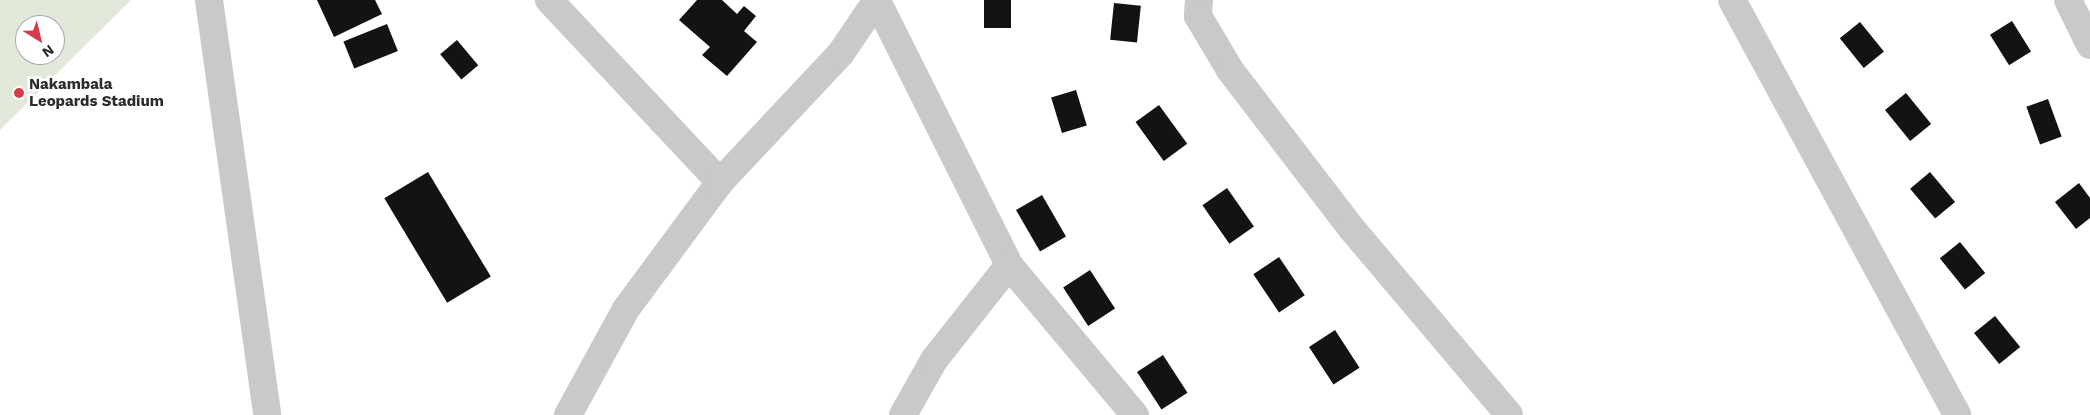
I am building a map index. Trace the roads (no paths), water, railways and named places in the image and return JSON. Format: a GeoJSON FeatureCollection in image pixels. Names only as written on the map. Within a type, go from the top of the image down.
{"type":"FeatureCollection","features":[{"type":"Feature","properties":{"kind":"street"},"geometry":{"type":"LineString","coordinates":[[209,0],[267,415]]}},
{"type":"Feature","properties":{"kind":"street"},"geometry":{"type":"LineString","coordinates":[[549,0],[720,182]]}},
{"type":"Feature","properties":{"kind":"street"},"geometry":{"type":"LineString","coordinates":[[568,415],[626,310],[720,182],[841,53],[877,0],[1009,265],[1135,415]]}},
{"type":"Feature","properties":{"kind":"street"},"geometry":{"type":"LineString","coordinates":[[1199,0],[1198,16],[1230,70],[1352,229],[1510,415]]}},
{"type":"Feature","properties":{"kind":"street"},"geometry":{"type":"LineString","coordinates":[[1732,0],[1957,415]]}},
{"type":"Feature","properties":{"kind":"street"},"geometry":{"type":"LineString","coordinates":[[2068,0],[2090,45]]}},
{"type":"Feature","properties":{"kind":"street"},"geometry":{"type":"LineString","coordinates":[[903,415],[934,360],[1009,265]]}},
{"type":"Feature","properties":{"kind":"place","name":"Nakambala Leopards Stadium"},"geometry":{"type":"Point","coordinates":[19,93]}}]}
